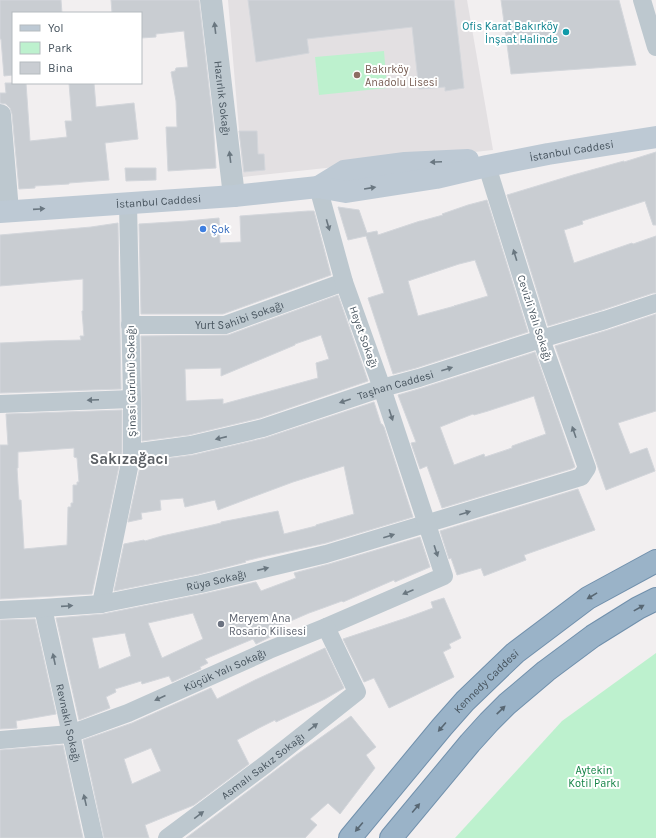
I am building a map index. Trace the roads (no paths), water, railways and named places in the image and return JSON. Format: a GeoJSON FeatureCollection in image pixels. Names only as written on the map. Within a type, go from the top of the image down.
{"type":"FeatureCollection","features":[{"type":"Feature","properties":{"kind":"highway"},"geometry":{"type":"LineString","coordinates":[[626,577],[656,549]]}},
{"type":"Feature","properties":{"kind":"highway","name":"Kennedy Caddesi"},"geometry":{"type":"LineString","coordinates":[[350,838],[465,701],[515,653],[588,598],[656,561]]}},
{"type":"Feature","properties":{"kind":"highway"},"geometry":{"type":"LineString","coordinates":[[391,838],[470,743],[507,704],[546,671],[593,636],[656,598]]}},
{"type":"Feature","properties":{"kind":"main road","name":"İstanbul Caddesi"},"geometry":{"type":"LineString","coordinates":[[4,211],[234,196],[318,187],[344,171],[405,163],[477,160],[487,166],[548,154],[656,137]]}},
{"type":"Feature","properties":{"kind":"street","name":"Hazırlık Sokağı"},"geometry":{"type":"LineString","coordinates":[[211,0],[234,196]]}},
{"type":"Feature","properties":{"kind":"street"},"geometry":{"type":"LineString","coordinates":[[642,0],[656,47]]}},
{"type":"Feature","properties":{"kind":"street"},"geometry":{"type":"LineString","coordinates":[[0,116],[4,211]]}},
{"type":"Feature","properties":{"kind":"street","name":"Cevizli Yalı Sokağı"},"geometry":{"type":"LineString","coordinates":[[487,166],[541,339],[587,468]]}},
{"type":"Feature","properties":{"kind":"street","name":"Heyet Sokağı"},"geometry":{"type":"LineString","coordinates":[[318,187],[344,282],[382,388],[444,576]]}},
{"type":"Feature","properties":{"kind":"street","name":"Şinasi Gürünlü Sokağı"},"geometry":{"type":"LineString","coordinates":[[101,604],[132,452],[128,203]]}},
{"type":"Feature","properties":{"kind":"street","name":"Yurt Sahibi Sokağı"},"geometry":{"type":"LineString","coordinates":[[130,325],[225,325],[344,282]]}},
{"type":"Feature","properties":{"kind":"street","name":"Taşhan Caddesi"},"geometry":{"type":"LineString","coordinates":[[132,452],[191,445],[263,428],[382,388],[419,378],[656,303]]}},
{"type":"Feature","properties":{"kind":"street"},"geometry":{"type":"LineString","coordinates":[[0,404],[132,399]]}},
{"type":"Feature","properties":{"kind":"street","name":"Rüya Sokağı"},"geometry":{"type":"LineString","coordinates":[[0,610],[101,604],[201,584],[326,554],[581,477],[587,468]]}},
{"type":"Feature","properties":{"kind":"street","name":"Küçük Yalı Sokağı"},"geometry":{"type":"LineString","coordinates":[[0,740],[70,734],[128,713],[269,650],[444,576]]}},
{"type":"Feature","properties":{"kind":"street","name":"Revnaklı Sokağı"},"geometry":{"type":"LineString","coordinates":[[42,608],[94,838]]}},
{"type":"Feature","properties":{"kind":"street","name":"Asmalı Sakız Sokağı"},"geometry":{"type":"LineString","coordinates":[[167,838],[266,764],[357,692],[326,627]]}},
{"type":"Feature","properties":{"kind":"place","name":"Ofis Karat Bakırköy İnşaat Halinde"},"geometry":{"type":"Point","coordinates":[566,32]}},
{"type":"Feature","properties":{"kind":"place","name":"Bakırköy Anadolu Lisesi"},"geometry":{"type":"Point","coordinates":[357,75]}},
{"type":"Feature","properties":{"kind":"place","name":"Şok"},"geometry":{"type":"Point","coordinates":[203,229]}},
{"type":"Feature","properties":{"kind":"place","name":"Meryem Ana Rosario Kilisesi"},"geometry":{"type":"Point","coordinates":[221,624]}},
{"type":"Feature","properties":{"kind":"district","name":"Sakızağacı"},"geometry":{"type":"Point","coordinates":[129,459]}},
{"type":"Feature","properties":{"kind":"park label","name":"Aytekin Kotil Parkı"},"geometry":{"type":"Point","coordinates":[594,776]}}]}
